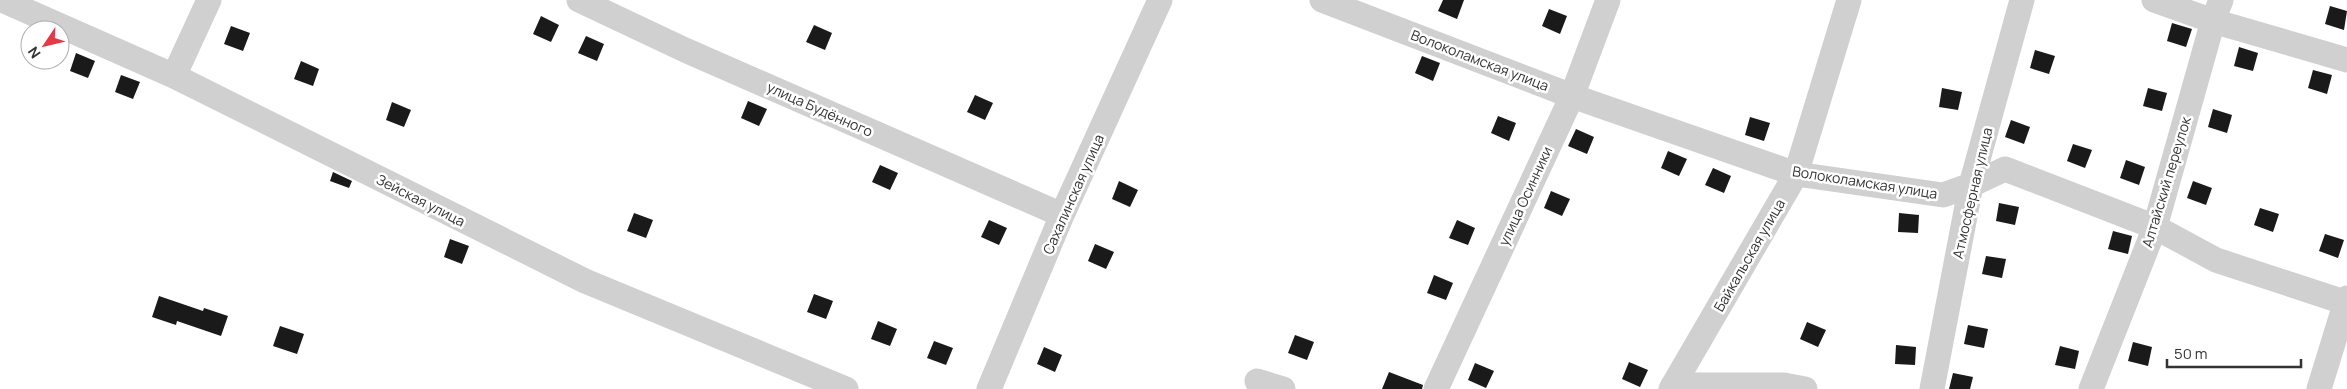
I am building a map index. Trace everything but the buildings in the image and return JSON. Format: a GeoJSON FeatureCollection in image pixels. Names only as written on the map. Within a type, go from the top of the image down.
{"type":"FeatureCollection","features":[{"type":"Feature","properties":{"kind":"street","name":"Зейская улица"},"geometry":{"type":"LineString","coordinates":[[2,0],[174,76],[584,281],[846,389]]}},
{"type":"Feature","properties":{"kind":"street"},"geometry":{"type":"LineString","coordinates":[[174,76],[210,0]]}},
{"type":"Feature","properties":{"kind":"street","name":"улица Будённого"},"geometry":{"type":"LineString","coordinates":[[579,0],[694,54],[1062,215]]}},
{"type":"Feature","properties":{"kind":"street","name":"Сахалинская улица"},"geometry":{"type":"LineString","coordinates":[[989,389],[1062,215],[1160,0]]}},
{"type":"Feature","properties":{"kind":"street","name":"Волоколамская улица"},"geometry":{"type":"LineString","coordinates":[[1322,0],[1572,96],[1796,174],[1943,195],[2006,169],[2155,227],[2216,260],[2347,301]]}},
{"type":"Feature","properties":{"kind":"street","name":"улица Осинники"},"geometry":{"type":"LineString","coordinates":[[1436,389],[1572,96],[1608,0]]}},
{"type":"Feature","properties":{"kind":"street","name":"Байкальская улица"},"geometry":{"type":"LineString","coordinates":[[1672,387],[1796,174],[1849,0]]}},
{"type":"Feature","properties":{"kind":"street","name":"Атмосферная улица"},"geometry":{"type":"LineString","coordinates":[[1932,389],[1971,185],[2022,0]]}},
{"type":"Feature","properties":{"kind":"street"},"geometry":{"type":"LineString","coordinates":[[2154,0],[2217,11],[2347,60]]}},
{"type":"Feature","properties":{"kind":"street","name":"Алтайский переулок"},"geometry":{"type":"LineString","coordinates":[[2090,389],[2155,227],[2217,11]]}},
{"type":"Feature","properties":{"kind":"street"},"geometry":{"type":"LineString","coordinates":[[2319,389],[2347,301]]}},
{"type":"Feature","properties":{"kind":"street"},"geometry":{"type":"LineString","coordinates":[[1257,380],[1283,389]]}},
{"type":"Feature","properties":{"kind":"street"},"geometry":{"type":"LineString","coordinates":[[1672,387],[1784,385],[1805,389]]}}]}
